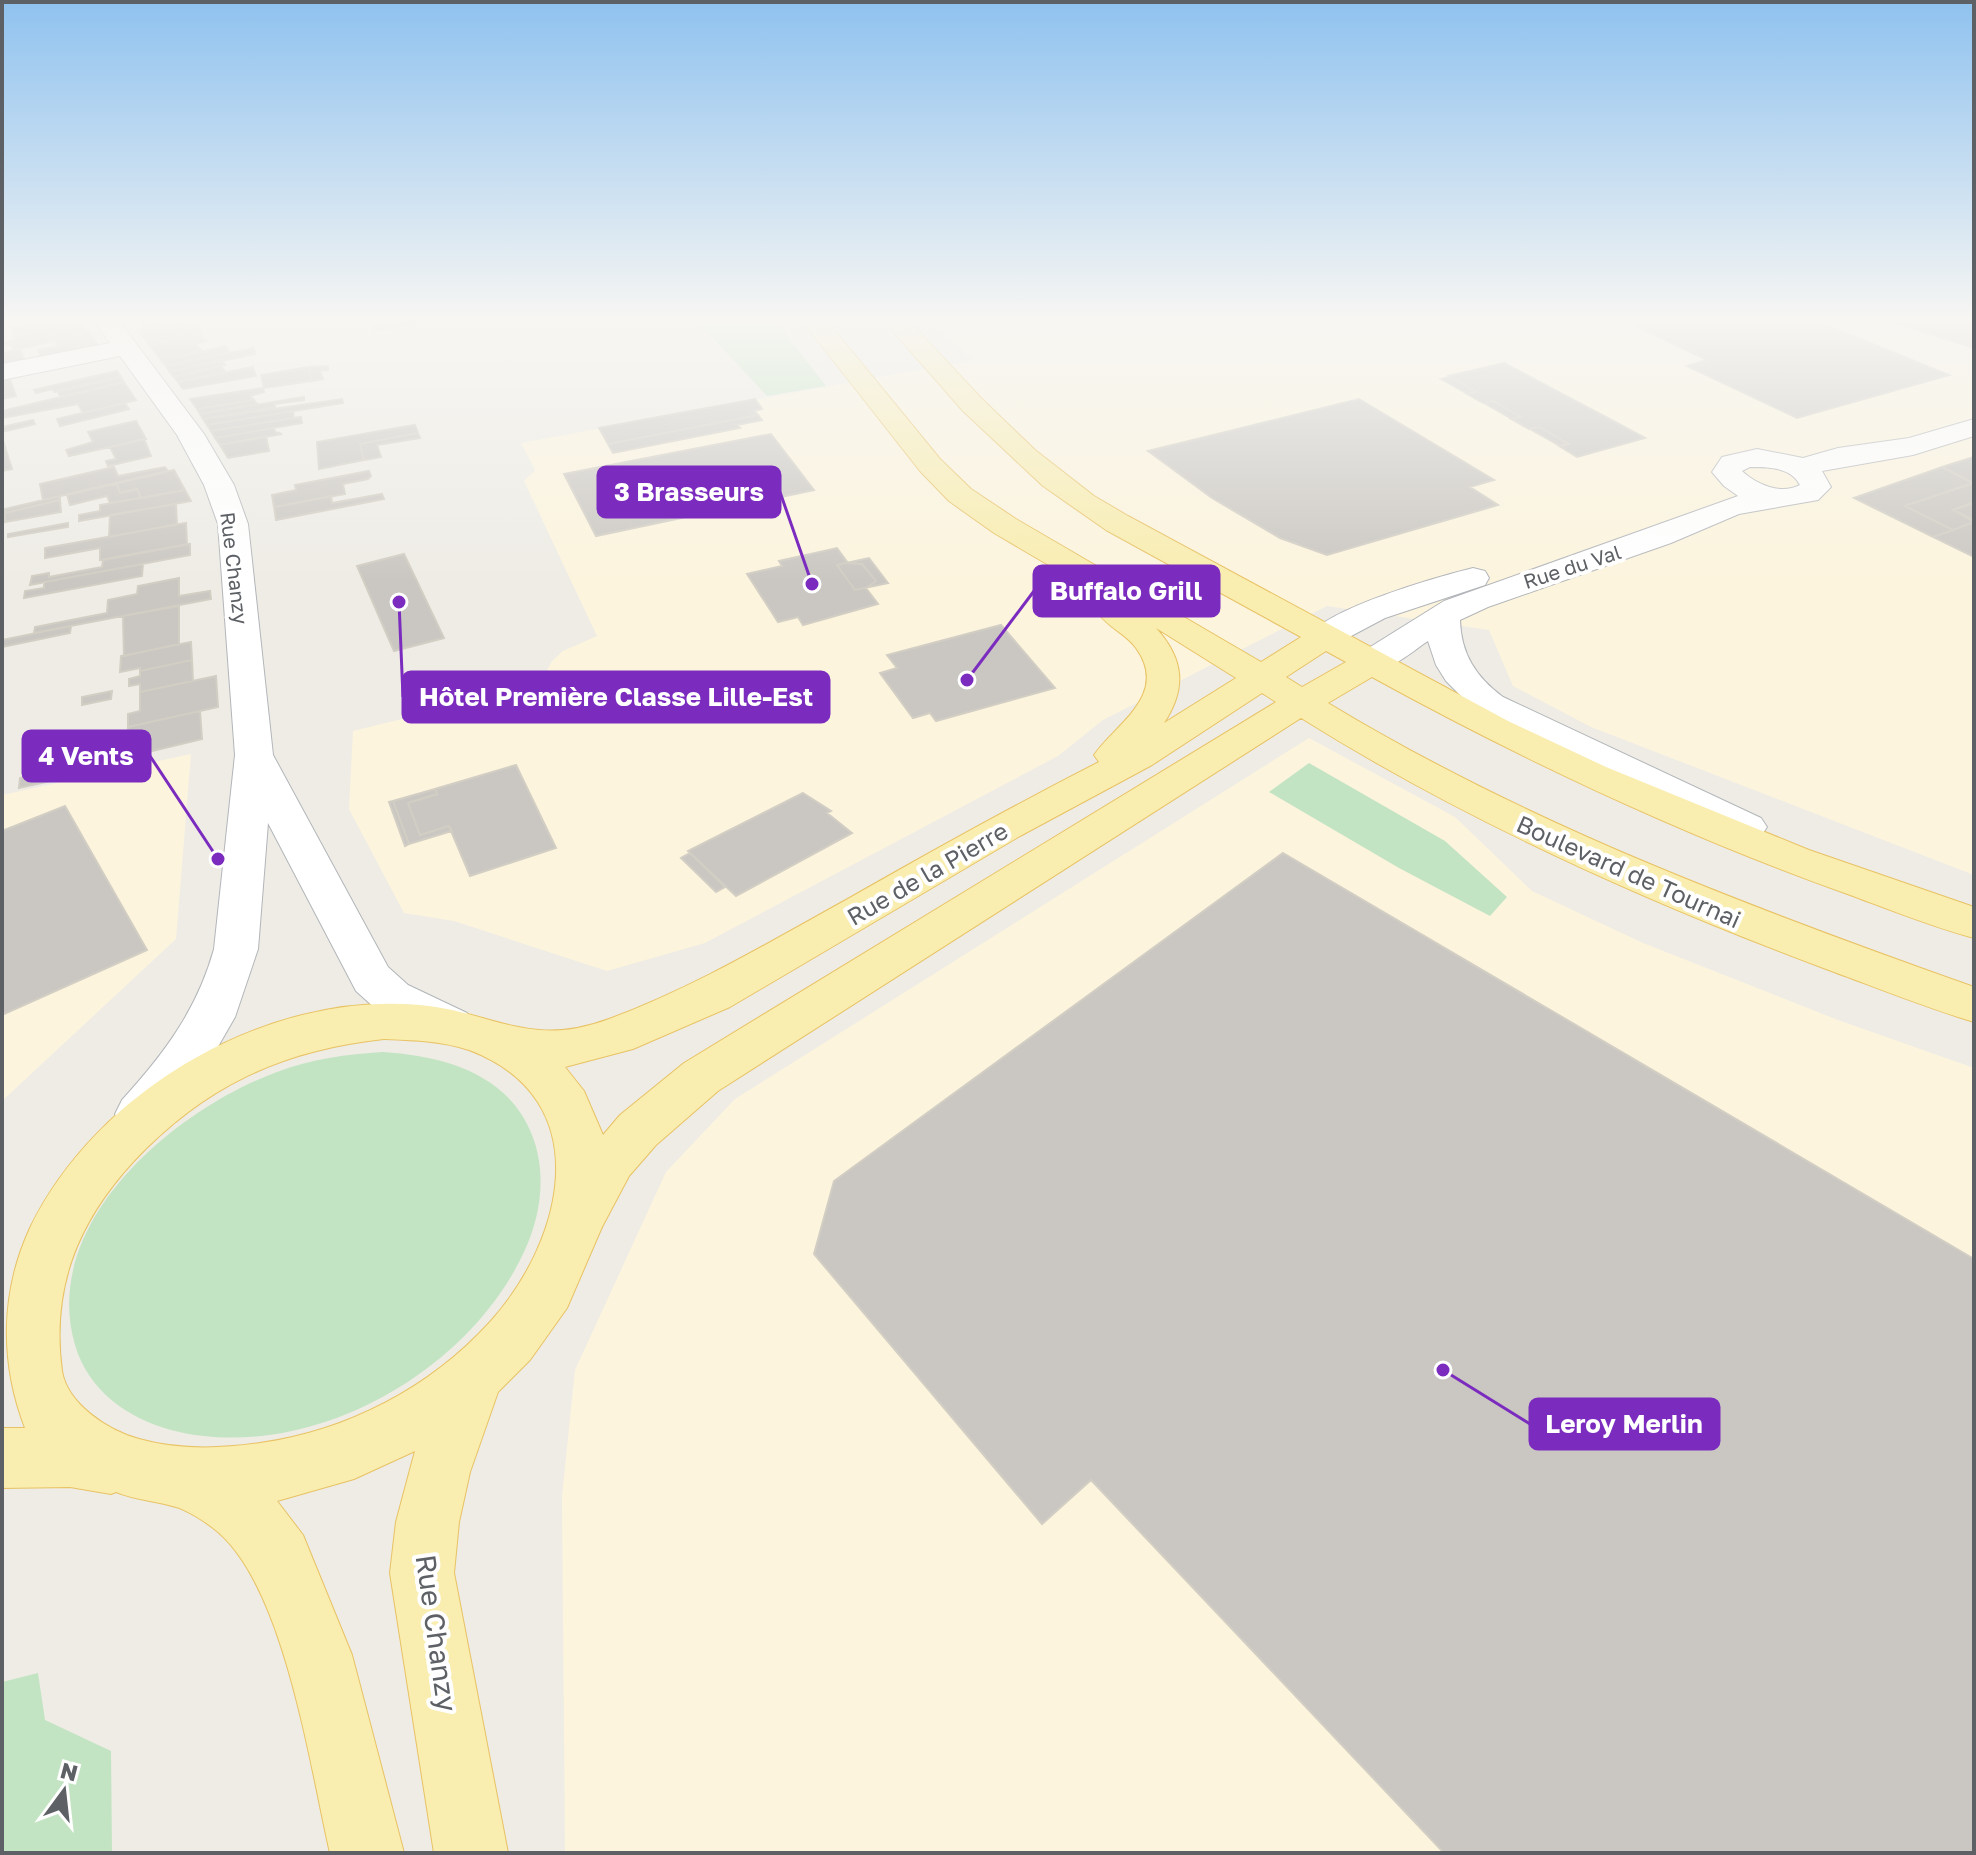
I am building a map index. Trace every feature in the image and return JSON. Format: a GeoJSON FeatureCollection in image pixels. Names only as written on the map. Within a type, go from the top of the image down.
{"type":"FeatureCollection","features":[{"type":"Feature","properties":{"kind":"main road","name":"Boulevard de Tournai"},"geometry":{"type":"LineString","coordinates":[[884,408],[930,465],[960,495],[1005,526],[1446,787],[1582,853],[1759,927],[1974,1005]]}},
{"type":"Feature","properties":{"kind":"main road"},"geometry":{"type":"LineString","coordinates":[[975,408],[994,429],[1060,487],[1127,529],[1495,729],[1618,788],[1765,849],[1974,923]]}},
{"type":"Feature","properties":{"kind":"main road"},"geometry":{"type":"LineString","coordinates":[[960,495],[996,534],[1028,560],[1141,630],[1158,651],[1164,670],[1159,696],[1137,734],[1101,763],[1006,827]]}},
{"type":"Feature","properties":{"kind":"main road","name":"Rue de la Pierre"},"geometry":{"type":"LineString","coordinates":[[576,1223],[611,1161],[638,1130],[701,1077],[1280,690],[1326,636]]}},
{"type":"Feature","properties":{"kind":"main road"},"geometry":{"type":"LineString","coordinates":[[1280,690],[1372,662]]}},
{"type":"Feature","properties":{"kind":"main road","name":"Rue de la Pierre"},"geometry":{"type":"LineString","coordinates":[[505,1046],[541,1051],[575,1047],[616,1036],[670,1014],[758,971],[1006,827],[1280,690]]}},
{"type":"Feature","properties":{"kind":"main road"},"geometry":{"type":"LineString","coordinates":[[2,1261],[125,1130],[190,1082],[238,1057],[336,1026],[384,1021],[450,1026],[505,1046],[536,1066],[568,1108],[583,1162],[576,1223],[561,1266],[535,1308],[477,1373],[397,1429],[336,1455],[273,1473],[212,1479],[70,1457],[2,1458]]}},
{"type":"Feature","properties":{"kind":"main road"},"geometry":{"type":"LineString","coordinates":[[70,1191],[34,1259],[23,1305],[24,1351],[37,1393],[64,1429],[83,1444],[235,1506],[261,1529],[280,1558],[318,1655],[367,1853]]}},
{"type":"Feature","properties":{"kind":"main road","name":"Rue Chanzy"},"geometry":{"type":"LineString","coordinates":[[471,1853],[422,1573],[423,1543],[430,1504],[455,1421],[477,1373]]}},
{"type":"Feature","properties":{"kind":"street","name":"Rue Chanzy"},"geometry":{"type":"LineString","coordinates":[[125,1130],[188,1057],[223,997],[236,949],[254,755],[230,511],[190,434],[171,408]]}},
{"type":"Feature","properties":{"kind":"street"},"geometry":{"type":"LineString","coordinates":[[1800,468],[1838,457],[1913,446],[1974,427]]}},
{"type":"Feature","properties":{"kind":"street","name":"Rue du Val"},"geometry":{"type":"LineString","coordinates":[[1326,636],[1373,611],[1652,516],[1718,484],[1732,463],[1753,458],[1777,460],[1800,468],[1815,479],[1816,487],[1800,496],[1731,506],[1660,536],[1476,600],[1443,616],[1372,662]]}},
{"type":"Feature","properties":{"kind":"street"},"geometry":{"type":"LineString","coordinates":[[1727,472],[1746,488],[1782,497]]}},
{"type":"Feature","properties":{"kind":"street"},"geometry":{"type":"LineString","coordinates":[[1443,616],[1445,642],[1457,669],[1471,689],[1500,711],[1909,901]]}},
{"type":"Feature","properties":{"kind":"street","name":"Rue Chanzy"},"geometry":{"type":"LineString","coordinates":[[254,755],[317,880],[372,979],[392,997],[450,1026]]}},
{"type":"Feature","properties":{"kind":"shaded area"},"geometry":{"type":"Polygon","coordinates":[[[714,408],[1974,408],[1974,875],[1591,727],[1513,686],[1489,630],[1327,606],[1103,720],[1058,756],[705,943],[607,971],[454,921],[404,913],[349,809],[353,731],[545,684],[546,672],[552,661],[563,651],[597,636],[524,481],[535,470],[521,443],[714,408]]]}},
{"type":"Feature","properties":{"kind":"shaded area"},"geometry":{"type":"Polygon","coordinates":[[[1309,738],[1455,817],[1532,891],[1643,943],[1838,1020],[1974,1068],[1974,1853],[565,1853],[562,1496],[575,1370],[666,1172],[735,1099],[1309,738]]]}},
{"type":"Feature","properties":{"kind":"shaded area"},"geometry":{"type":"Polygon","coordinates":[[[191,754],[176,939],[2,1101],[2,795],[191,754]]]}},
{"type":"Feature","properties":{"kind":"green space"},"geometry":{"type":"Polygon","coordinates":[[[1309,763],[1445,841],[1507,897],[1490,916],[1399,868],[1269,792],[1309,763]]]}},
{"type":"Feature","properties":{"kind":"green space"},"geometry":{"type":"Polygon","coordinates":[[[383,1052],[428,1058],[471,1072],[507,1096],[532,1135],[541,1179],[535,1224],[524,1252],[498,1296],[464,1337],[423,1372],[376,1400],[327,1421],[275,1434],[222,1437],[155,1425],[111,1400],[89,1376],[81,1361],[75,1345],[69,1299],[77,1256],[96,1214],[125,1176],[159,1142],[238,1089],[303,1064],[383,1052]]]}},
{"type":"Feature","properties":{"kind":"green space"},"geometry":{"type":"Polygon","coordinates":[[[38,1673],[45,1720],[111,1751],[112,1853],[2,1853],[2,1682],[38,1673]]]}},
{"type":"Feature","properties":{"kind":"building"},"geometry":{"type":"Polygon","coordinates":[[[16,408],[59,408],[2,418],[2,411],[16,408]]]}},
{"type":"Feature","properties":{"kind":"building"},"geometry":{"type":"Polygon","coordinates":[[[80,408],[105,408],[83,413],[80,408]]]}},
{"type":"Feature","properties":{"kind":"building"},"geometry":{"type":"Polygon","coordinates":[[[106,408],[129,409],[60,426],[57,419],[106,408]]]}},
{"type":"Feature","properties":{"kind":"building"},"geometry":{"type":"Polygon","coordinates":[[[206,408],[237,408],[200,414],[197,409],[206,408]]]}},
{"type":"Feature","properties":{"kind":"building"},"geometry":{"type":"Polygon","coordinates":[[[239,408],[272,408],[203,419],[200,414],[239,408]]]}},
{"type":"Feature","properties":{"kind":"building"},"geometry":{"type":"Polygon","coordinates":[[[282,408],[315,408],[207,425],[203,419],[282,408]]]}},
{"type":"Feature","properties":{"kind":"building"},"geometry":{"type":"Polygon","coordinates":[[[709,408],[762,409],[754,411],[758,415],[608,444],[599,428],[709,408]]]}},
{"type":"Feature","properties":{"kind":"building"},"geometry":{"type":"Polygon","coordinates":[[[1324,408],[1373,408],[1494,480],[1470,487],[1498,505],[1327,555],[1280,538],[1212,498],[1148,451],[1324,408]]]}},
{"type":"Feature","properties":{"kind":"building"},"geometry":{"type":"Polygon","coordinates":[[[1492,408],[1504,408],[1521,417],[1512,419],[1492,408]]]}},
{"type":"Feature","properties":{"kind":"building"},"geometry":{"type":"Polygon","coordinates":[[[1504,408],[1588,408],[1645,438],[1577,457],[1559,446],[1569,444],[1539,427],[1529,429],[1511,419],[1521,417],[1504,408]]]}},
{"type":"Feature","properties":{"kind":"building"},"geometry":{"type":"Polygon","coordinates":[[[1775,408],[1834,408],[1797,418],[1775,408]]]}},
{"type":"Feature","properties":{"kind":"building"},"geometry":{"type":"Polygon","coordinates":[[[293,411],[294,418],[211,431],[207,425],[293,411]]]}},
{"type":"Feature","properties":{"kind":"building"},"geometry":{"type":"Polygon","coordinates":[[[758,415],[762,420],[737,425],[740,428],[613,453],[608,444],[758,415]]]}},
{"type":"Feature","properties":{"kind":"building"},"geometry":{"type":"Polygon","coordinates":[[[301,417],[302,423],[215,438],[211,431],[301,417]]]}},
{"type":"Feature","properties":{"kind":"building"},"geometry":{"type":"Polygon","coordinates":[[[33,420],[35,424],[2,432],[2,427],[33,420]]]}},
{"type":"Feature","properties":{"kind":"building"},"geometry":{"type":"Polygon","coordinates":[[[136,421],[146,439],[69,456],[66,450],[93,442],[88,432],[136,421]]]}},
{"type":"Feature","properties":{"kind":"building"},"geometry":{"type":"Polygon","coordinates":[[[415,425],[418,433],[360,444],[364,460],[319,469],[317,442],[415,425]]]}},
{"type":"Feature","properties":{"kind":"building"},"geometry":{"type":"Polygon","coordinates":[[[1539,427],[1569,444],[1560,446],[1530,429],[1539,427]]]}},
{"type":"Feature","properties":{"kind":"building"},"geometry":{"type":"Polygon","coordinates":[[[274,428],[275,432],[282,434],[220,445],[215,438],[274,428]]]}},
{"type":"Feature","properties":{"kind":"building"},"geometry":{"type":"Polygon","coordinates":[[[418,433],[420,438],[377,445],[381,457],[364,460],[360,444],[418,433]]]}},
{"type":"Feature","properties":{"kind":"building"},"geometry":{"type":"Polygon","coordinates":[[[771,434],[814,490],[596,536],[564,474],[771,434]]]}},
{"type":"Feature","properties":{"kind":"building"},"geometry":{"type":"Polygon","coordinates":[[[266,436],[269,451],[228,458],[220,445],[266,436]]]}},
{"type":"Feature","properties":{"kind":"building"},"geometry":{"type":"Polygon","coordinates":[[[2,437],[12,469],[2,471],[2,437]]]}},
{"type":"Feature","properties":{"kind":"building"},"geometry":{"type":"Polygon","coordinates":[[[144,439],[151,456],[108,466],[106,461],[116,459],[110,447],[144,439]]]}},
{"type":"Feature","properties":{"kind":"building"},"geometry":{"type":"Polygon","coordinates":[[[1974,457],[1973,483],[1942,467],[1974,457]]]}},
{"type":"Feature","properties":{"kind":"building"},"geometry":{"type":"Polygon","coordinates":[[[114,467],[118,476],[165,467],[168,471],[43,500],[40,484],[114,467]]]}},
{"type":"Feature","properties":{"kind":"building"},"geometry":{"type":"Polygon","coordinates":[[[1942,467],[1973,483],[1905,506],[1953,530],[1933,537],[1854,498],[1942,467]]]}},
{"type":"Feature","properties":{"kind":"building"},"geometry":{"type":"Polygon","coordinates":[[[174,470],[185,490],[141,498],[137,489],[120,493],[117,485],[109,485],[174,470]]]}},
{"type":"Feature","properties":{"kind":"building"},"geometry":{"type":"Polygon","coordinates":[[[369,471],[371,476],[368,479],[343,484],[345,494],[274,507],[272,495],[296,490],[295,485],[369,471]]]}},
{"type":"Feature","properties":{"kind":"building"},"geometry":{"type":"Polygon","coordinates":[[[1974,483],[1974,502],[1953,510],[1974,522],[1953,530],[1905,506],[1974,483]]]}},
{"type":"Feature","properties":{"kind":"building"},"geometry":{"type":"Polygon","coordinates":[[[117,485],[120,493],[137,489],[141,498],[110,503],[107,496],[70,505],[67,495],[117,485]]]}},
{"type":"Feature","properties":{"kind":"building"},"geometry":{"type":"Polygon","coordinates":[[[185,490],[191,501],[79,521],[79,515],[100,511],[100,505],[185,490]]]}},
{"type":"Feature","properties":{"kind":"building"},"geometry":{"type":"Polygon","coordinates":[[[382,494],[384,499],[276,520],[274,507],[331,496],[332,503],[382,494]]]}},
{"type":"Feature","properties":{"kind":"building"},"geometry":{"type":"Polygon","coordinates":[[[60,496],[60,500],[5,513],[5,509],[60,496]]]}},
{"type":"Feature","properties":{"kind":"building"},"geometry":{"type":"Polygon","coordinates":[[[60,500],[61,512],[5,522],[5,513],[60,500]]]}},
{"type":"Feature","properties":{"kind":"building"},"geometry":{"type":"Polygon","coordinates":[[[1974,503],[1974,520],[1953,510],[1974,503]]]}},
{"type":"Feature","properties":{"kind":"building"},"geometry":{"type":"Polygon","coordinates":[[[176,504],[177,524],[109,537],[110,515],[176,504]]]}},
{"type":"Feature","properties":{"kind":"building"},"geometry":{"type":"Polygon","coordinates":[[[1974,522],[1974,557],[1933,537],[1953,530],[1974,522]]]}},
{"type":"Feature","properties":{"kind":"building"},"geometry":{"type":"Polygon","coordinates":[[[68,523],[68,527],[8,537],[8,534],[68,523]]]}},
{"type":"Feature","properties":{"kind":"building"},"geometry":{"type":"Polygon","coordinates":[[[186,523],[187,544],[100,560],[100,548],[45,558],[45,548],[186,523]]]}},
{"type":"Feature","properties":{"kind":"building"},"geometry":{"type":"Polygon","coordinates":[[[190,544],[190,555],[30,585],[32,576],[49,573],[49,577],[102,567],[103,560],[190,544]]]}},
{"type":"Feature","properties":{"kind":"building"},"geometry":{"type":"Polygon","coordinates":[[[837,548],[848,563],[862,564],[876,581],[866,588],[878,604],[803,625],[798,617],[778,622],[747,574],[782,566],[779,561],[837,548]]]}},
{"type":"Feature","properties":{"kind":"building"},"geometry":{"type":"Polygon","coordinates":[[[404,554],[444,638],[394,651],[357,566],[404,554]]]}},
{"type":"Feature","properties":{"kind":"building"},"geometry":{"type":"Polygon","coordinates":[[[869,558],[888,583],[855,590],[837,565],[869,558]]]}},
{"type":"Feature","properties":{"kind":"building"},"geometry":{"type":"Polygon","coordinates":[[[143,564],[142,576],[24,598],[25,591],[44,588],[44,582],[143,564]]]}},
{"type":"Feature","properties":{"kind":"building"},"geometry":{"type":"Polygon","coordinates":[[[179,578],[179,596],[210,591],[211,599],[34,633],[35,627],[107,613],[108,600],[137,594],[138,586],[179,578]]]}},
{"type":"Feature","properties":{"kind":"building"},"geometry":{"type":"Polygon","coordinates":[[[179,606],[179,644],[124,656],[123,616],[179,606]]]}},
{"type":"Feature","properties":{"kind":"building"},"geometry":{"type":"Polygon","coordinates":[[[1001,625],[1055,688],[936,721],[930,713],[913,718],[880,673],[897,668],[887,655],[1001,625]]]}},
{"type":"Feature","properties":{"kind":"building"},"geometry":{"type":"Polygon","coordinates":[[[71,626],[70,633],[2,647],[2,640],[71,626]]]}},
{"type":"Feature","properties":{"kind":"building"},"geometry":{"type":"Polygon","coordinates":[[[191,642],[192,660],[120,672],[121,656],[191,642]]]}},
{"type":"Feature","properties":{"kind":"building"},"geometry":{"type":"Polygon","coordinates":[[[192,660],[193,681],[140,692],[140,684],[129,686],[129,679],[140,676],[140,671],[192,660]]]}},
{"type":"Feature","properties":{"kind":"building"},"geometry":{"type":"Polygon","coordinates":[[[216,676],[218,707],[128,727],[128,714],[140,711],[140,692],[216,676]]]}},
{"type":"Feature","properties":{"kind":"building"},"geometry":{"type":"Polygon","coordinates":[[[112,691],[111,699],[82,705],[82,697],[112,691]]]}},
{"type":"Feature","properties":{"kind":"building"},"geometry":{"type":"Polygon","coordinates":[[[200,711],[202,739],[136,755],[136,746],[127,748],[128,727],[200,711]]]}},
{"type":"Feature","properties":{"kind":"building"},"geometry":{"type":"Polygon","coordinates":[[[88,763],[87,773],[19,788],[20,778],[88,763]]]}},
{"type":"Feature","properties":{"kind":"building"},"geometry":{"type":"Polygon","coordinates":[[[516,765],[556,848],[470,876],[449,826],[420,835],[408,803],[437,794],[435,789],[516,765]]]}},
{"type":"Feature","properties":{"kind":"building"},"geometry":{"type":"Polygon","coordinates":[[[435,789],[437,794],[408,803],[420,835],[449,826],[452,831],[409,844],[393,801],[435,789]]]}},
{"type":"Feature","properties":{"kind":"building"},"geometry":{"type":"Polygon","coordinates":[[[803,793],[831,811],[827,813],[852,833],[736,896],[688,851],[803,793]]]}},
{"type":"Feature","properties":{"kind":"building"},"geometry":{"type":"Polygon","coordinates":[[[393,801],[409,844],[405,846],[389,802],[393,801]]]}},
{"type":"Feature","properties":{"kind":"building"},"geometry":{"type":"Polygon","coordinates":[[[65,806],[147,950],[2,1015],[2,831],[65,806]]]}},
{"type":"Feature","properties":{"kind":"building"},"geometry":{"type":"Polygon","coordinates":[[[690,853],[725,887],[716,892],[681,858],[690,853]]]}},
{"type":"Feature","properties":{"kind":"building"},"geometry":{"type":"Polygon","coordinates":[[[1283,853],[1974,1259],[1974,1853],[1444,1853],[1091,1480],[1042,1524],[814,1254],[834,1181],[1283,853]]]}},
{"type":"Feature","properties":{"kind":"place","name":"3 Brasseurs"},"geometry":{"type":"Point","coordinates":[812,584]}},
{"type":"Feature","properties":{"kind":"place","name":"Hôtel Première Classe Lille-Est"},"geometry":{"type":"Point","coordinates":[399,602]}},
{"type":"Feature","properties":{"kind":"place","name":"Buffalo Grill"},"geometry":{"type":"Point","coordinates":[967,680]}},
{"type":"Feature","properties":{"kind":"place","name":"4 Vents"},"geometry":{"type":"Point","coordinates":[218,859]}},
{"type":"Feature","properties":{"kind":"place","name":"Leroy Merlin"},"geometry":{"type":"Point","coordinates":[1443,1370]}}]}
